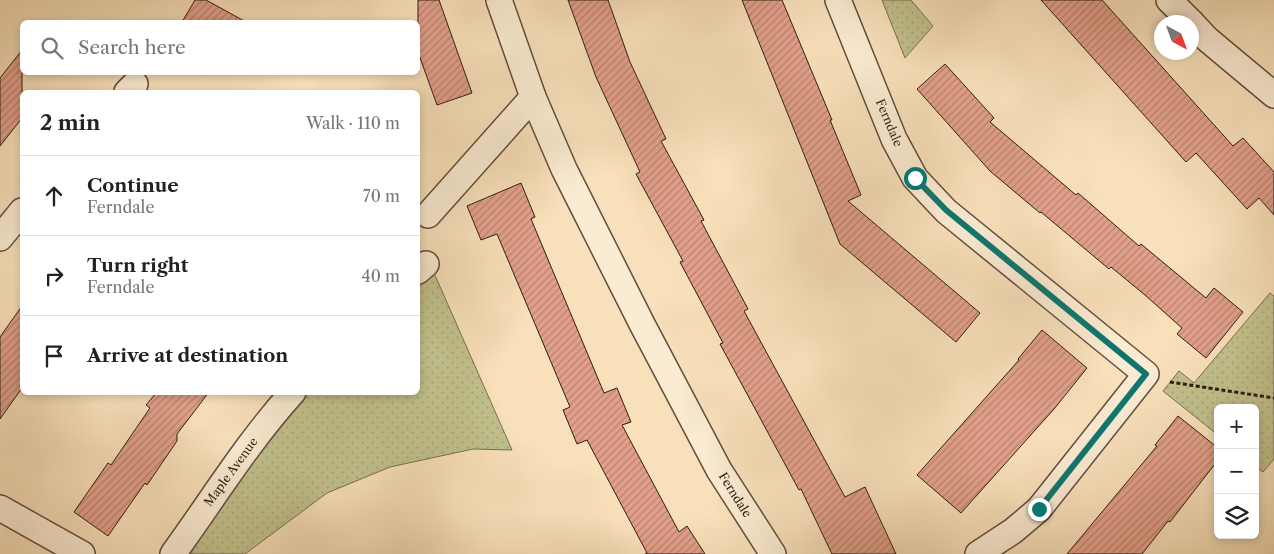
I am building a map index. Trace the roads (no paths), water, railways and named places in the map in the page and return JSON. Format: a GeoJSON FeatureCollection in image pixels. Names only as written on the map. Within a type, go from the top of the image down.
{"type":"FeatureCollection","features":[{"type":"Feature","properties":{"kind":"street","name":"Ferndale"},"geometry":{"type":"LineString","coordinates":[[499,0],[533,97],[564,170],[646,333],[720,470],[773,554]]}},
{"type":"Feature","properties":{"kind":"street","name":"Ferndale"},"geometry":{"type":"LineString","coordinates":[[838,0],[894,139],[915,178],[946,210],[1146,374],[1039,509],[1013,531],[978,554]]}},
{"type":"Feature","properties":{"kind":"street"},"geometry":{"type":"LineString","coordinates":[[1169,0],[1183,15]]}},
{"type":"Feature","properties":{"kind":"street"},"geometry":{"type":"LineString","coordinates":[[1199,31],[1274,95]]}},
{"type":"Feature","properties":{"kind":"street"},"geometry":{"type":"LineString","coordinates":[[428,215],[533,97]]}},
{"type":"Feature","properties":{"kind":"street"},"geometry":{"type":"LineString","coordinates":[[0,238],[20,213]]}},
{"type":"Feature","properties":{"kind":"street","name":"Maple Avenue"},"geometry":{"type":"LineString","coordinates":[[173,554],[229,472],[290,395]]}},
{"type":"Feature","properties":{"kind":"street"},"geometry":{"type":"LineString","coordinates":[[0,508],[82,554]]}}]}
